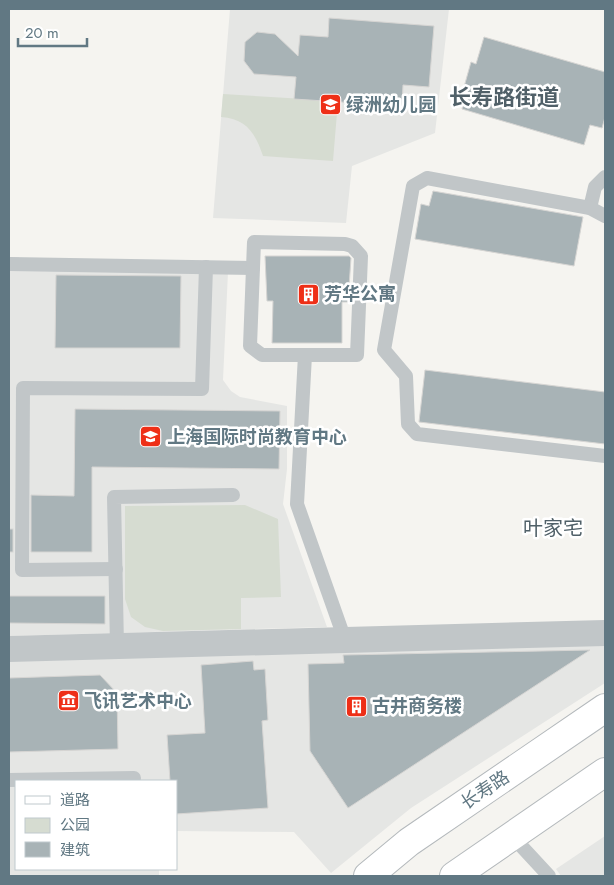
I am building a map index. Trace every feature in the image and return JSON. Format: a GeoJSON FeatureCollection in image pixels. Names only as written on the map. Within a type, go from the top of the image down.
{"type":"FeatureCollection","features":[{"type":"Feature","properties":{"kind":"main road","name":"长寿路"},"geometry":{"type":"LineString","coordinates":[[368,876],[409,842],[605,708]]}},
{"type":"Feature","properties":{"kind":"main road"},"geometry":{"type":"LineString","coordinates":[[454,876],[605,772]]}},
{"type":"Feature","properties":{"kind":"street"},"geometry":{"type":"LineString","coordinates":[[9,649],[605,633]]}},
{"type":"Feature","properties":{"kind":"lane"},"geometry":{"type":"LineString","coordinates":[[590,208],[595,187],[605,177]]}},
{"type":"Feature","properties":{"kind":"lane"},"geometry":{"type":"LineString","coordinates":[[605,216],[590,208],[427,178],[413,186],[384,350],[406,376],[408,424],[417,434],[605,456]]}},
{"type":"Feature","properties":{"kind":"lane"},"geometry":{"type":"LineString","coordinates":[[254,242],[345,244],[358,250],[361,256],[357,355],[305,355],[262,355],[250,346],[254,242]]}},
{"type":"Feature","properties":{"kind":"lane"},"geometry":{"type":"LineString","coordinates":[[9,264],[253,268]]}},
{"type":"Feature","properties":{"kind":"lane"},"geometry":{"type":"LineString","coordinates":[[116,569],[22,570],[23,388],[202,389],[206,267]]}},
{"type":"Feature","properties":{"kind":"lane"},"geometry":{"type":"LineString","coordinates":[[305,355],[297,504],[345,640]]}},
{"type":"Feature","properties":{"kind":"lane"},"geometry":{"type":"LineString","coordinates":[[117,646],[114,497],[233,495]]}},
{"type":"Feature","properties":{"kind":"lane"},"geometry":{"type":"LineString","coordinates":[[9,780],[134,778]]}},
{"type":"Feature","properties":{"kind":"lane"},"geometry":{"type":"LineString","coordinates":[[512,836],[549,876]]}},
{"type":"Feature","properties":{"kind":"shaded area","name":"绿洲幼儿园"},"geometry":{"type":"Polygon","coordinates":[[[230,9],[449,9],[435,133],[352,166],[346,223],[213,218],[230,9]]]}},
{"type":"Feature","properties":{"kind":"shaded area","name":"上海国际时尚教育中心"},"geometry":{"type":"Polygon","coordinates":[[[9,257],[19,257],[19,269],[228,272],[223,380],[231,391],[240,397],[287,406],[287,469],[283,504],[327,627],[9,636],[9,257]]]}},
{"type":"Feature","properties":{"kind":"shaded area"},"geometry":{"type":"Polygon","coordinates":[[[605,643],[605,683],[411,808],[331,873],[294,832],[178,831],[178,780],[15,780],[15,870],[159,870],[159,876],[9,876],[9,658],[605,643]]]}},
{"type":"Feature","properties":{"kind":"shaded area"},"geometry":{"type":"Polygon","coordinates":[[[605,836],[605,876],[561,876],[556,869],[605,836]]]}},
{"type":"Feature","properties":{"kind":"green space"},"geometry":{"type":"Polygon","coordinates":[[[223,94],[338,101],[333,161],[263,156],[257,140],[244,124],[230,118],[221,117],[223,94]]]}},
{"type":"Feature","properties":{"kind":"green space"},"geometry":{"type":"Polygon","coordinates":[[[245,505],[278,519],[281,597],[241,598],[241,629],[163,631],[145,627],[131,617],[125,599],[125,506],[245,505]]]}},
{"type":"Feature","properties":{"kind":"building"},"geometry":{"type":"Polygon","coordinates":[[[329,18],[434,26],[429,87],[403,85],[402,106],[294,99],[296,77],[254,74],[244,61],[245,42],[257,32],[275,34],[298,56],[300,35],[328,37],[329,18]]]}},
{"type":"Feature","properties":{"kind":"building"},"geometry":{"type":"Polygon","coordinates":[[[484,37],[605,72],[605,117],[602,128],[590,125],[584,145],[462,109],[468,88],[464,87],[471,62],[476,64],[484,37]]]}},
{"type":"Feature","properties":{"kind":"building"},"geometry":{"type":"Polygon","coordinates":[[[433,191],[583,217],[574,266],[415,239],[421,204],[429,206],[433,191]]]}},
{"type":"Feature","properties":{"kind":"building","name":"芳华公寓"},"geometry":{"type":"Polygon","coordinates":[[[265,256],[349,256],[351,258],[348,302],[342,302],[342,343],[272,343],[273,301],[267,301],[265,256]]]}},
{"type":"Feature","properties":{"kind":"building"},"geometry":{"type":"Polygon","coordinates":[[[56,275],[181,276],[180,348],[55,348],[56,275]]]}},
{"type":"Feature","properties":{"kind":"building"},"geometry":{"type":"Polygon","coordinates":[[[425,370],[605,392],[605,444],[419,422],[425,370]]]}},
{"type":"Feature","properties":{"kind":"building"},"geometry":{"type":"Polygon","coordinates":[[[75,409],[280,411],[279,469],[92,467],[92,552],[31,552],[31,495],[74,496],[75,409]]]}},
{"type":"Feature","properties":{"kind":"building"},"geometry":{"type":"Polygon","coordinates":[[[9,529],[13,529],[13,552],[9,552],[9,529]]]}},
{"type":"Feature","properties":{"kind":"building"},"geometry":{"type":"Polygon","coordinates":[[[9,596],[105,596],[105,624],[9,623],[9,596]]]}},
{"type":"Feature","properties":{"kind":"building"},"geometry":{"type":"Polygon","coordinates":[[[590,650],[348,808],[310,751],[308,664],[344,663],[343,655],[590,650]]]}},
{"type":"Feature","properties":{"kind":"building"},"geometry":{"type":"Polygon","coordinates":[[[253,661],[254,670],[265,669],[268,720],[262,721],[268,808],[178,814],[178,780],[170,780],[167,735],[205,733],[201,665],[253,661]]]}},
{"type":"Feature","properties":{"kind":"building"},"geometry":{"type":"Polygon","coordinates":[[[100,675],[117,693],[118,749],[9,752],[9,678],[100,675]]]}},
{"type":"Feature","properties":{"kind":"place","name":"绿洲幼儿园"},"geometry":{"type":"Point","coordinates":[330,105]}},
{"type":"Feature","properties":{"kind":"place","name":"芳华公寓"},"geometry":{"type":"Point","coordinates":[308,294]}},
{"type":"Feature","properties":{"kind":"place","name":"上海国际时尚教育中心"},"geometry":{"type":"Point","coordinates":[151,437]}},
{"type":"Feature","properties":{"kind":"place","name":"飞讯艺术中心"},"geometry":{"type":"Point","coordinates":[68,701]}},
{"type":"Feature","properties":{"kind":"place","name":"古井商务楼"},"geometry":{"type":"Point","coordinates":[356,706]}},
{"type":"Feature","properties":{"kind":"district","name":"长寿路街道"},"geometry":{"type":"Point","coordinates":[504,97]}},
{"type":"Feature","properties":{"kind":"district","name":"叶家宅"},"geometry":{"type":"Point","coordinates":[553,528]}}]}
